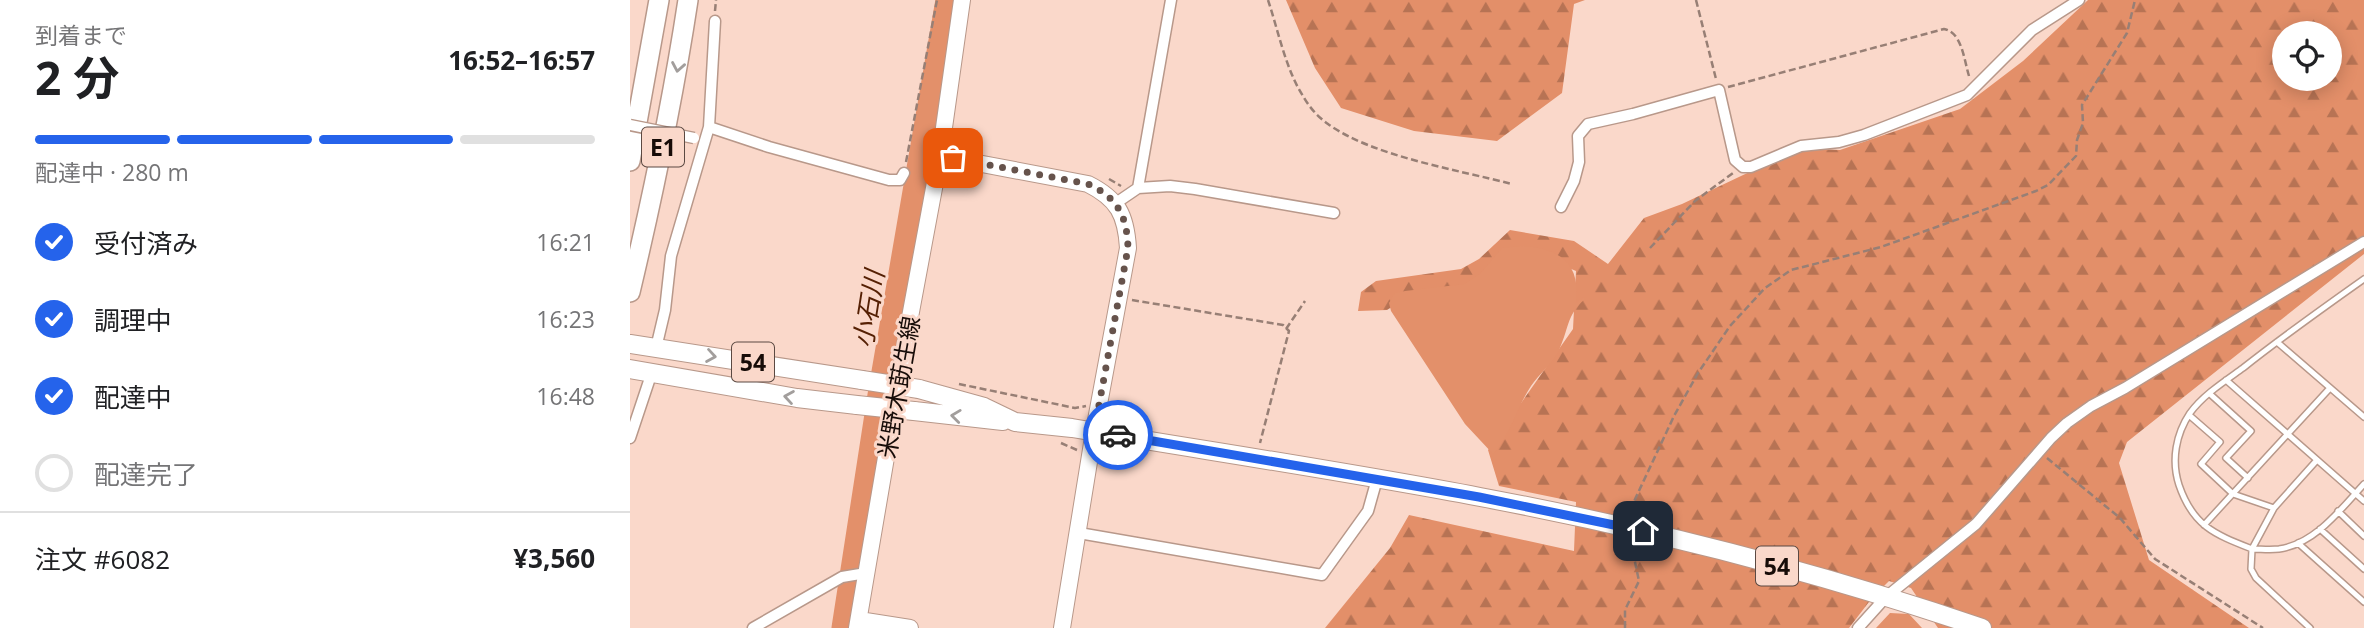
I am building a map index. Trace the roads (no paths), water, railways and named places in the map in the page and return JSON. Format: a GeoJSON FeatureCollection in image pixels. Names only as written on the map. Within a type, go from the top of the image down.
{"type":"FeatureCollection","features":[{"type":"Feature","properties":{"kind":"highway","name":"E1"},"geometry":{"type":"LineString","coordinates":[[630,161],[659,0]]}},
{"type":"Feature","properties":{"kind":"highway","name":"E1"},"geometry":{"type":"LineString","coordinates":[[630,292],[655,185],[688,0]]}},
{"type":"Feature","properties":{"kind":"main road","name":"米野木莇生線"},"geometry":{"type":"LineString","coordinates":[[910,628],[858,624],[863,573],[940,156],[962,0]]}},
{"type":"Feature","properties":{"kind":"main road"},"geometry":{"type":"LineString","coordinates":[[940,156],[1088,184],[1121,199],[1128,248],[1062,628]]}},
{"type":"Feature","properties":{"kind":"main road","name":"54"},"geometry":{"type":"LineString","coordinates":[[643,346],[919,389],[984,407],[1015,422]]}},
{"type":"Feature","properties":{"kind":"main road","name":"54"},"geometry":{"type":"LineString","coordinates":[[643,371],[784,396],[1072,428],[1479,497],[1668,537],[1886,597],[1982,628]]}},
{"type":"Feature","properties":{"kind":"street"},"geometry":{"type":"LineString","coordinates":[[1138,188],[1171,0]]}},
{"type":"Feature","properties":{"kind":"street"},"geometry":{"type":"LineString","coordinates":[[1561,207],[1580,162],[1578,136],[1588,124],[1718,90],[1735,160],[1741,166],[1751,167],[1801,146],[1839,142],[1864,135],[1963,97],[1976,88],[2032,30],[2079,0]]}},
{"type":"Feature","properties":{"kind":"street"},"geometry":{"type":"LineString","coordinates":[[643,346],[665,310],[671,256],[698,139],[709,127],[715,22]]}},
{"type":"Feature","properties":{"kind":"street"},"geometry":{"type":"LineString","coordinates":[[630,125],[698,139]]}},
{"type":"Feature","properties":{"kind":"street"},"geometry":{"type":"LineString","coordinates":[[709,127],[769,147],[889,180],[900,180],[904,173]]}},
{"type":"Feature","properties":{"kind":"street"},"geometry":{"type":"LineString","coordinates":[[1121,199],[1138,188],[1182,188],[1334,213]]}},
{"type":"Feature","properties":{"kind":"street"},"geometry":{"type":"LineString","coordinates":[[1858,628],[1886,597],[1976,524],[2067,424],[2091,406],[2364,242]]}},
{"type":"Feature","properties":{"kind":"street"},"geometry":{"type":"LineString","coordinates":[[630,438],[643,371]]}},
{"type":"Feature","properties":{"kind":"street"},"geometry":{"type":"LineString","coordinates":[[1079,533],[1322,575],[1368,511],[1377,480]]}},
{"type":"Feature","properties":{"kind":"street"},"geometry":{"type":"LineString","coordinates":[[753,628],[842,577],[863,573]]}},
{"type":"Feature","properties":{"kind":"lane"},"geometry":{"type":"LineString","coordinates":[[2364,279],[2210,394],[2189,415],[2178,436],[2175,450],[2176,468],[2184,500],[2197,519],[2217,535],[2252,549],[2278,549],[2298,543],[2320,529],[2364,484]]}},
{"type":"Feature","properties":{"kind":"lane"},"geometry":{"type":"LineString","coordinates":[[2277,342],[2364,417]]}},
{"type":"Feature","properties":{"kind":"lane"},"geometry":{"type":"LineString","coordinates":[[2226,380],[2364,501]]}},
{"type":"Feature","properties":{"kind":"lane"},"geometry":{"type":"LineString","coordinates":[[2204,525],[2330,388]]}},
{"type":"Feature","properties":{"kind":"lane"},"geometry":{"type":"LineString","coordinates":[[2210,394],[2251,431],[2226,458],[2248,478]]}},
{"type":"Feature","properties":{"kind":"lane"},"geometry":{"type":"LineString","coordinates":[[2189,415],[2220,442],[2201,464],[2233,494],[2274,508]]}},
{"type":"Feature","properties":{"kind":"lane"},"geometry":{"type":"LineString","coordinates":[[2310,628],[2256,578],[2251,569],[2252,549],[2274,508],[2317,460]]}},
{"type":"Feature","properties":{"kind":"lane"},"geometry":{"type":"LineString","coordinates":[[2338,511],[2364,536]]}},
{"type":"Feature","properties":{"kind":"lane"},"geometry":{"type":"LineString","coordinates":[[2320,529],[2364,569]]}},
{"type":"Feature","properties":{"kind":"lane"},"geometry":{"type":"LineString","coordinates":[[2298,543],[2364,602]]}},
{"type":"Feature","properties":{"kind":"waterway","name":"小石川"},"geometry":{"type":"LineString","coordinates":[[843,628],[879,395],[947,0]]}}]}
